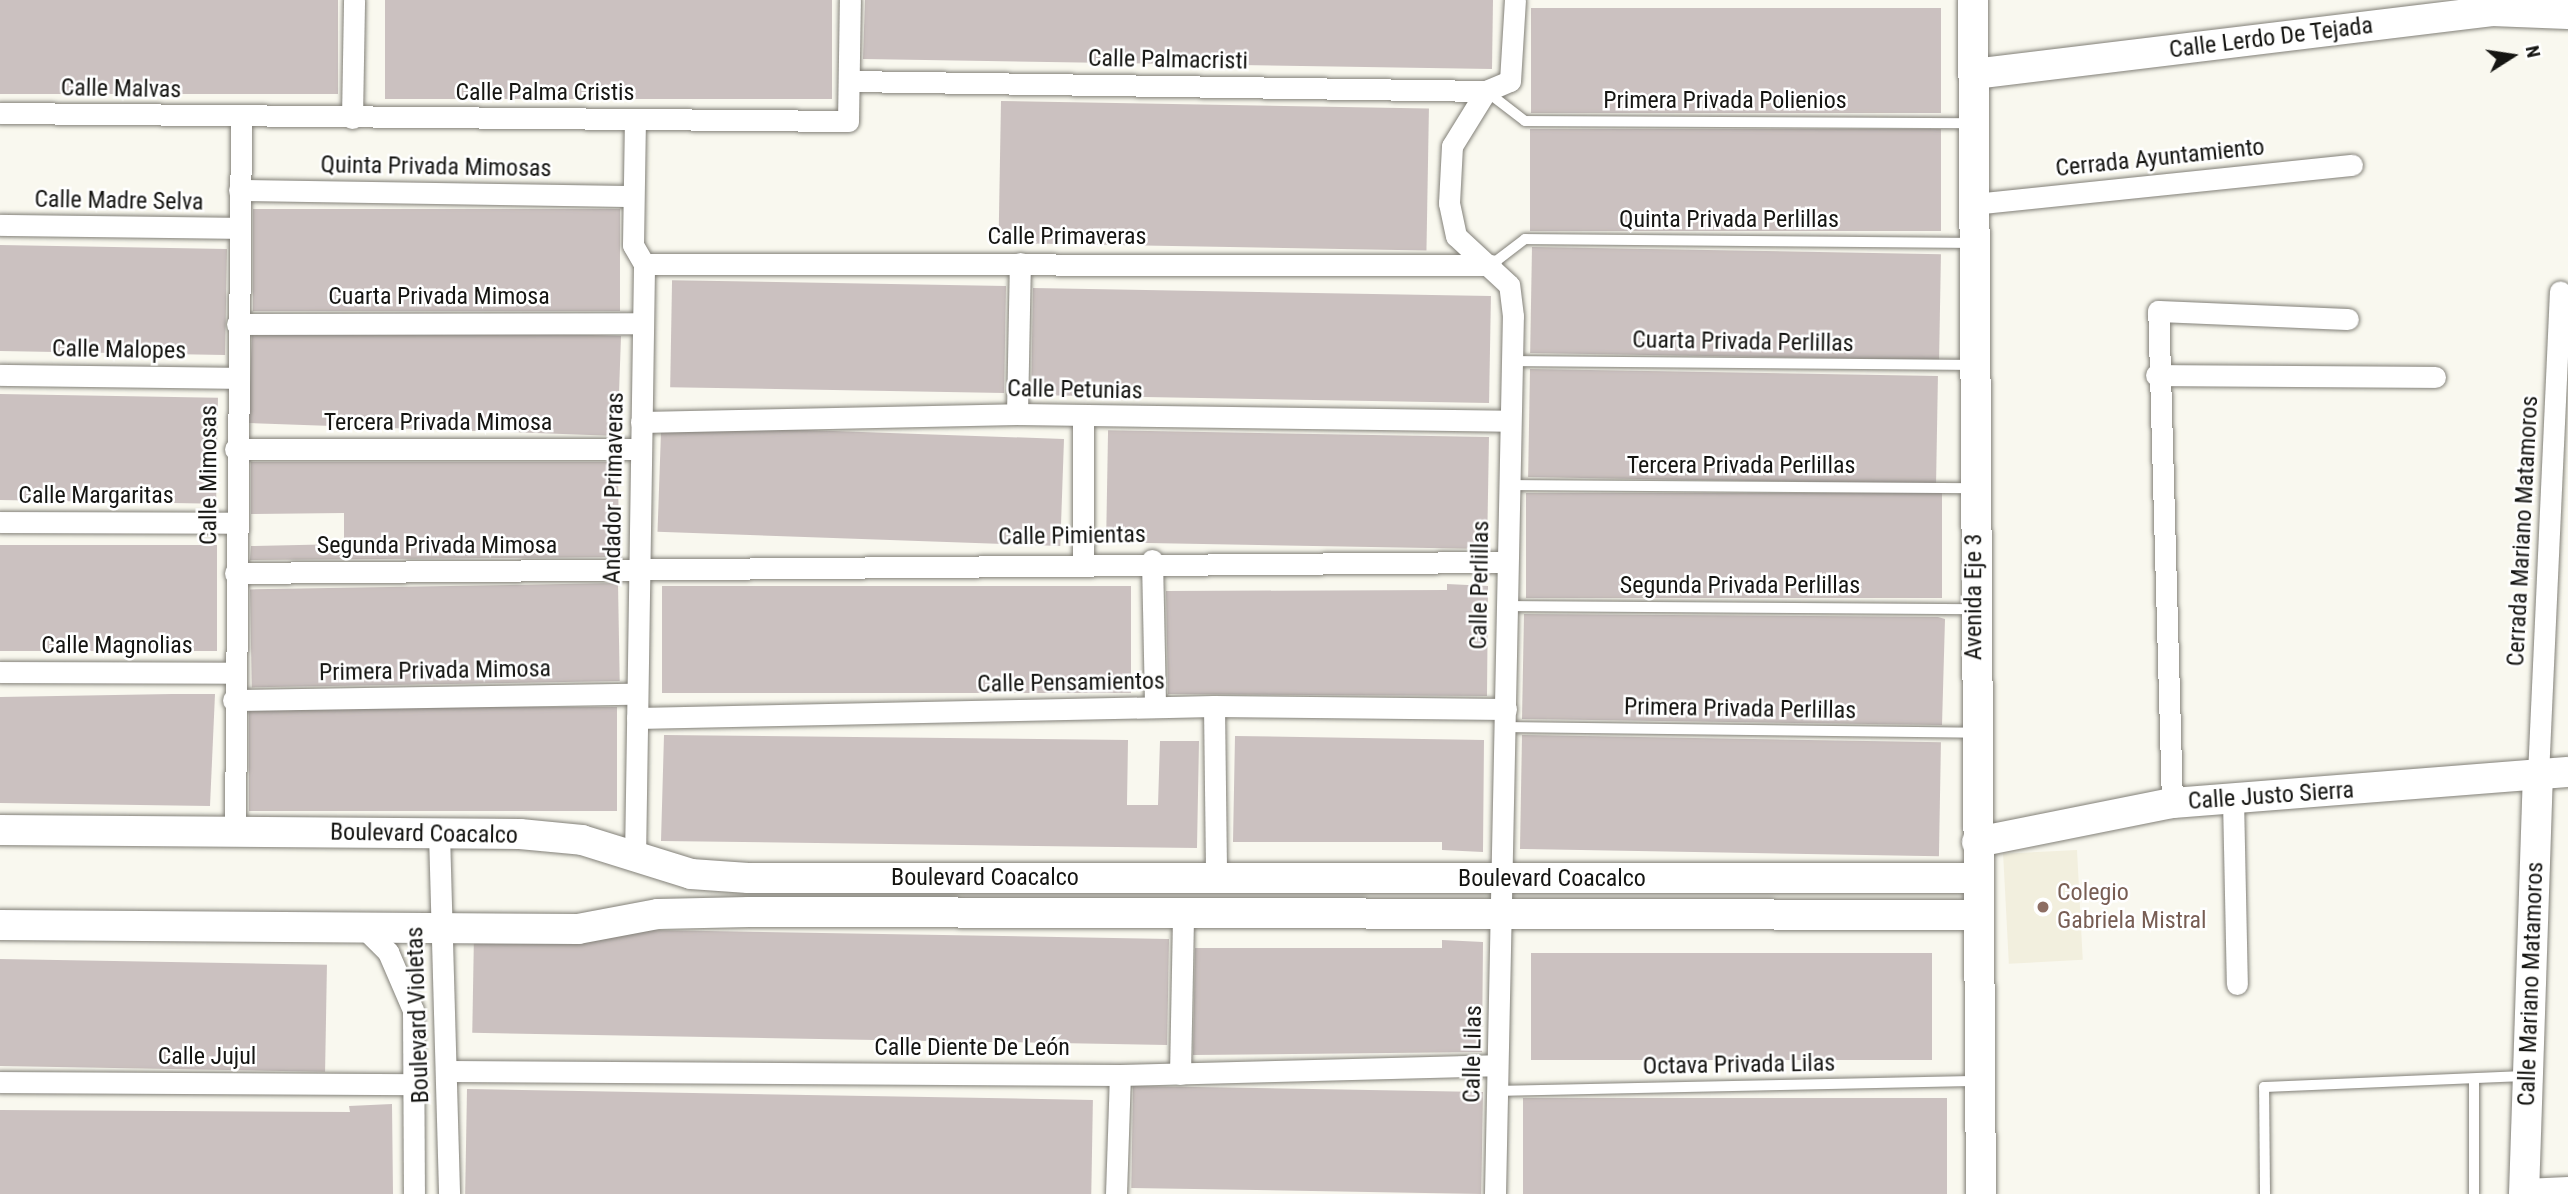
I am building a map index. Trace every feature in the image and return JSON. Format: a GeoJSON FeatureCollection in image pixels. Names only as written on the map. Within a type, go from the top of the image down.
{"type":"FeatureCollection","features":[{"type":"Feature","properties":{"kind":"main road","name":"Avenida Eje 3"},"geometry":{"type":"LineString","coordinates":[[1973,0],[1973,733],[1977,842],[1981,1194]]}},
{"type":"Feature","properties":{"kind":"main road","name":"Calle Lerdo De Tejada"},"geometry":{"type":"LineString","coordinates":[[1974,74],[2492,12],[2568,14]]}},
{"type":"Feature","properties":{"kind":"main road","name":"Calle Justo Sierra"},"geometry":{"type":"LineString","coordinates":[[1977,842],[2172,803],[2568,772]]}},
{"type":"Feature","properties":{"kind":"main road","name":"Calle Mariano Matamoros"},"geometry":{"type":"LineString","coordinates":[[2524,1192],[2539,775]]}},
{"type":"Feature","properties":{"kind":"main road","name":"Boulevard Coacalco"},"geometry":{"type":"LineString","coordinates":[[0,830],[439,833],[582,840],[635,860],[691,874],[748,878],[1976,878]]}},
{"type":"Feature","properties":{"kind":"main road","name":"Boulevard Coacalco"},"geometry":{"type":"LineString","coordinates":[[0,925],[360,924],[578,929],[691,913],[1977,915]]}},
{"type":"Feature","properties":{"kind":"street"},"geometry":{"type":"LineString","coordinates":[[352,118],[354,0]]}},
{"type":"Feature","properties":{"kind":"street"},"geometry":{"type":"LineString","coordinates":[[849,81],[850,0]]}},
{"type":"Feature","properties":{"kind":"street","name":"Calle Perlillas"},"geometry":{"type":"LineString","coordinates":[[1504,914],[1505,606],[1511,361],[1509,285],[1491,265],[1456,236],[1449,203],[1452,146],[1486,91],[1510,80],[1515,0]]}},
{"type":"Feature","properties":{"kind":"street","name":"Calle Palma Cristis"},"geometry":{"type":"LineString","coordinates":[[241,117],[848,121],[849,81]]}},
{"type":"Feature","properties":{"kind":"street","name":"Calle Palmacristi"},"geometry":{"type":"LineString","coordinates":[[849,81],[1486,91]]}},
{"type":"Feature","properties":{"kind":"street","name":"Calle Malvas"},"geometry":{"type":"LineString","coordinates":[[0,113],[241,117]]}},
{"type":"Feature","properties":{"kind":"street","name":"Calle Mimosas"},"geometry":{"type":"LineString","coordinates":[[235,833],[234,523],[241,117]]}},
{"type":"Feature","properties":{"kind":"street","name":"Andador Primaveras"},"geometry":{"type":"LineString","coordinates":[[635,120],[633,245],[644,264],[640,323],[642,422],[635,860]]}},
{"type":"Feature","properties":{"kind":"street","name":"Cerrada Ayuntamiento"},"geometry":{"type":"LineString","coordinates":[[1973,204],[2352,165]]}},
{"type":"Feature","properties":{"kind":"street","name":"Quinta Privada Mimosas"},"geometry":{"type":"LineString","coordinates":[[239,190],[632,196]]}},
{"type":"Feature","properties":{"kind":"street","name":"Calle Madre Selva"},"geometry":{"type":"LineString","coordinates":[[0,225],[237,228]]}},
{"type":"Feature","properties":{"kind":"street"},"geometry":{"type":"LineString","coordinates":[[1017,414],[1020,263]]}},
{"type":"Feature","properties":{"kind":"street","name":"Calle Primaveras"},"geometry":{"type":"LineString","coordinates":[[644,264],[1491,265]]}},
{"type":"Feature","properties":{"kind":"street","name":"Cerrada Mariano Matamoros"},"geometry":{"type":"LineString","coordinates":[[2539,775],[2560,291]]}},
{"type":"Feature","properties":{"kind":"street"},"geometry":{"type":"LineString","coordinates":[[2172,803],[2156,375],[2158,311],[2348,319]]}},
{"type":"Feature","properties":{"kind":"street","name":"Cuarta Privada Mimosa"},"geometry":{"type":"LineString","coordinates":[[237,324],[640,323]]}},
{"type":"Feature","properties":{"kind":"street","name":"Calle Malopes"},"geometry":{"type":"LineString","coordinates":[[0,375],[237,378]]}},
{"type":"Feature","properties":{"kind":"street"},"geometry":{"type":"LineString","coordinates":[[2156,375],[2435,377]]}},
{"type":"Feature","properties":{"kind":"street","name":"Calle Petunias"},"geometry":{"type":"LineString","coordinates":[[642,422],[1017,414],[1508,421]]}},
{"type":"Feature","properties":{"kind":"street"},"geometry":{"type":"LineString","coordinates":[[1083,416],[1083,561]]}},
{"type":"Feature","properties":{"kind":"street","name":"Tercera Privada Mimosa"},"geometry":{"type":"LineString","coordinates":[[235,449],[641,449]]}},
{"type":"Feature","properties":{"kind":"street","name":"Calle Margaritas"},"geometry":{"type":"LineString","coordinates":[[0,522],[234,523]]}},
{"type":"Feature","properties":{"kind":"street"},"geometry":{"type":"LineString","coordinates":[[1152,560],[1155,707]]}},
{"type":"Feature","properties":{"kind":"street","name":"Calle Pimientas"},"geometry":{"type":"LineString","coordinates":[[639,572],[1152,560],[1506,562]]}},
{"type":"Feature","properties":{"kind":"street","name":"Segunda Privada Mimosa"},"geometry":{"type":"LineString","coordinates":[[235,573],[639,572]]}},
{"type":"Feature","properties":{"kind":"street","name":"Calle Magnolias"},"geometry":{"type":"LineString","coordinates":[[0,671],[233,673]]}},
{"type":"Feature","properties":{"kind":"street","name":"Primera Privada Mimosa"},"geometry":{"type":"LineString","coordinates":[[233,700],[637,694]]}},
{"type":"Feature","properties":{"kind":"street"},"geometry":{"type":"LineString","coordinates":[[1214,706],[1216,878]]}},
{"type":"Feature","properties":{"kind":"street","name":"Calle Pensamientos"},"geometry":{"type":"LineString","coordinates":[[637,718],[1214,706],[1506,718]]}},
{"type":"Feature","properties":{"kind":"street"},"geometry":{"type":"LineString","coordinates":[[2233,799],[2237,984]]}},
{"type":"Feature","properties":{"kind":"street","name":"Boulevard Violetas"},"geometry":{"type":"LineString","coordinates":[[439,833],[449,1071],[449,1194]]}},
{"type":"Feature","properties":{"kind":"street"},"geometry":{"type":"LineString","coordinates":[[1180,1074],[1183,912]]}},
{"type":"Feature","properties":{"kind":"street","name":"Calle Lilas"},"geometry":{"type":"LineString","coordinates":[[1495,1194],[1499,1091],[1495,1065],[1504,914]]}},
{"type":"Feature","properties":{"kind":"street","name":"Boulevard Violetas"},"geometry":{"type":"LineString","coordinates":[[360,924],[404,979],[413,1010],[414,1194]]}},
{"type":"Feature","properties":{"kind":"street","name":"Calle Diente De León"},"geometry":{"type":"LineString","coordinates":[[449,1071],[1120,1075],[1495,1065]]}},
{"type":"Feature","properties":{"kind":"street"},"geometry":{"type":"LineString","coordinates":[[1116,1194],[1120,1075]]}},
{"type":"Feature","properties":{"kind":"street","name":"Calle Jujul"},"geometry":{"type":"LineString","coordinates":[[0,1082],[413,1084]]}},
{"type":"Feature","properties":{"kind":"street"},"geometry":{"type":"LineString","coordinates":[[2524,1192],[2568,1187]]}},
{"type":"Feature","properties":{"kind":"lane","name":"Primera Privada Polienios"},"geometry":{"type":"LineString","coordinates":[[1486,91],[1525,121],[1974,123]]}},
{"type":"Feature","properties":{"kind":"lane","name":"Quinta Privada Perlillas"},"geometry":{"type":"LineString","coordinates":[[1491,265],[1525,239],[1974,243]]}},
{"type":"Feature","properties":{"kind":"lane","name":"Cuarta Privada Perlillas"},"geometry":{"type":"LineString","coordinates":[[1511,361],[1974,365]]}},
{"type":"Feature","properties":{"kind":"lane","name":"Tercera Privada Perlillas"},"geometry":{"type":"LineString","coordinates":[[1508,485],[1973,488]]}},
{"type":"Feature","properties":{"kind":"lane","name":"Segunda Privada Perlillas"},"geometry":{"type":"LineString","coordinates":[[1505,606],[1974,609]]}},
{"type":"Feature","properties":{"kind":"lane","name":"Primera Privada Perlillas"},"geometry":{"type":"LineString","coordinates":[[1506,718],[1973,733]]}},
{"type":"Feature","properties":{"kind":"lane"},"geometry":{"type":"LineString","coordinates":[[2264,1194],[2264,1087],[2528,1076]]}},
{"type":"Feature","properties":{"kind":"lane"},"geometry":{"type":"LineString","coordinates":[[2474,1079],[2474,1194]]}},
{"type":"Feature","properties":{"kind":"lane","name":"Octava Privada Lilas"},"geometry":{"type":"LineString","coordinates":[[1499,1091],[1979,1081]]}},
{"type":"Feature","properties":{"kind":"shaded area","name":"Colegio Gabriela Mistral"},"geometry":{"type":"Polygon","coordinates":[[[2077,850],[2083,960],[2009,964],[2003,854],[2077,850]]]}},
{"type":"Feature","properties":{"kind":"building"},"geometry":{"type":"Polygon","coordinates":[[[0,0],[338,0],[338,94],[0,94],[0,0]]]}},
{"type":"Feature","properties":{"kind":"building"},"geometry":{"type":"Polygon","coordinates":[[[385,0],[832,0],[832,99],[385,99],[385,0]]]}},
{"type":"Feature","properties":{"kind":"building"},"geometry":{"type":"Polygon","coordinates":[[[865,0],[1493,0],[1492,69],[863,59],[865,0]]]}},
{"type":"Feature","properties":{"kind":"building"},"geometry":{"type":"Polygon","coordinates":[[[1531,8],[1941,8],[1941,113],[1531,113],[1531,8]]]}},
{"type":"Feature","properties":{"kind":"building"},"geometry":{"type":"Polygon","coordinates":[[[1001,101],[1429,108],[1426,250],[999,243],[1001,101]]]}},
{"type":"Feature","properties":{"kind":"building"},"geometry":{"type":"Polygon","coordinates":[[[1530,129],[1941,129],[1941,231],[1530,231],[1530,129]]]}},
{"type":"Feature","properties":{"kind":"building"},"geometry":{"type":"Polygon","coordinates":[[[253,209],[620,209],[620,311],[253,311],[253,209]]]}},
{"type":"Feature","properties":{"kind":"building"},"geometry":{"type":"Polygon","coordinates":[[[0,245],[227,249],[225,355],[0,351],[0,245]]]}},
{"type":"Feature","properties":{"kind":"building"},"geometry":{"type":"Polygon","coordinates":[[[1532,247],[1941,254],[1939,360],[1530,353],[1532,247]]]}},
{"type":"Feature","properties":{"kind":"building"},"geometry":{"type":"Polygon","coordinates":[[[672,280],[1006,286],[1004,393],[670,387],[672,280]]]}},
{"type":"Feature","properties":{"kind":"building"},"geometry":{"type":"Polygon","coordinates":[[[1033,288],[1491,296],[1489,403],[1031,395],[1033,288]]]}},
{"type":"Feature","properties":{"kind":"building"},"geometry":{"type":"Polygon","coordinates":[[[252,323],[621,336],[618,436],[249,423],[252,323]]]}},
{"type":"Feature","properties":{"kind":"building"},"geometry":{"type":"Polygon","coordinates":[[[1530,369],[1938,376],[1936,484],[1528,477],[1530,369]]]}},
{"type":"Feature","properties":{"kind":"building"},"geometry":{"type":"Polygon","coordinates":[[[0,394],[218,398],[216,504],[0,500],[0,394]]]}},
{"type":"Feature","properties":{"kind":"building"},"geometry":{"type":"Polygon","coordinates":[[[661,425],[1064,439],[1060,546],[658,532],[661,425]]]}},
{"type":"Feature","properties":{"kind":"building"},"geometry":{"type":"Polygon","coordinates":[[[1108,430],[1489,437],[1487,549],[1106,542],[1108,430]]]}},
{"type":"Feature","properties":{"kind":"building"},"geometry":{"type":"Polygon","coordinates":[[[251,462],[618,462],[619,557],[250,560],[251,546],[344,544],[344,513],[251,514],[251,462]]]}},
{"type":"Feature","properties":{"kind":"building"},"geometry":{"type":"Polygon","coordinates":[[[1526,493],[1942,493],[1942,598],[1526,598],[1526,493]]]}},
{"type":"Feature","properties":{"kind":"building"},"geometry":{"type":"Polygon","coordinates":[[[0,545],[217,545],[217,651],[0,651],[0,545]]]}},
{"type":"Feature","properties":{"kind":"building"},"geometry":{"type":"Polygon","coordinates":[[[618,583],[620,681],[252,687],[250,589],[618,583]]]}},
{"type":"Feature","properties":{"kind":"building"},"geometry":{"type":"Polygon","coordinates":[[[1447,584],[1488,586],[1487,696],[1168,694],[1166,591],[1447,590],[1447,584]]]}},
{"type":"Feature","properties":{"kind":"building"},"geometry":{"type":"Polygon","coordinates":[[[662,586],[1131,586],[1131,693],[662,693],[662,586]]]}},
{"type":"Feature","properties":{"kind":"building"},"geometry":{"type":"Polygon","coordinates":[[[1524,614],[1938,617],[1945,619],[1942,725],[1522,719],[1524,614]]]}},
{"type":"Feature","properties":{"kind":"building"},"geometry":{"type":"Polygon","coordinates":[[[215,694],[210,806],[0,803],[0,697],[215,694]]]}},
{"type":"Feature","properties":{"kind":"building"},"geometry":{"type":"Polygon","coordinates":[[[249,707],[617,707],[617,811],[249,811],[249,707]]]}},
{"type":"Feature","properties":{"kind":"building"},"geometry":{"type":"Polygon","coordinates":[[[664,735],[1128,740],[1127,805],[1158,805],[1160,741],[1199,741],[1197,848],[661,841],[664,735]]]}},
{"type":"Feature","properties":{"kind":"building"},"geometry":{"type":"Polygon","coordinates":[[[1522,735],[1941,742],[1939,856],[1520,849],[1522,735]]]}},
{"type":"Feature","properties":{"kind":"building"},"geometry":{"type":"Polygon","coordinates":[[[1235,736],[1484,740],[1483,852],[1442,850],[1442,842],[1233,842],[1235,736]]]}},
{"type":"Feature","properties":{"kind":"building"},"geometry":{"type":"Polygon","coordinates":[[[474,927],[1169,939],[1167,1045],[472,1033],[474,927]]]}},
{"type":"Feature","properties":{"kind":"building"},"geometry":{"type":"Polygon","coordinates":[[[1442,940],[1483,942],[1482,1052],[1193,1055],[1195,948],[1442,948],[1442,940]]]}},
{"type":"Feature","properties":{"kind":"building"},"geometry":{"type":"Polygon","coordinates":[[[1531,953],[1932,953],[1932,1060],[1531,1060],[1531,953]]]}},
{"type":"Feature","properties":{"kind":"building"},"geometry":{"type":"Polygon","coordinates":[[[0,959],[327,965],[325,1072],[0,1066],[0,959]]]}},
{"type":"Feature","properties":{"kind":"building"},"geometry":{"type":"Polygon","coordinates":[[[1133,1086],[1483,1092],[1481,1194],[1131,1188],[1133,1086]]]}},
{"type":"Feature","properties":{"kind":"building"},"geometry":{"type":"Polygon","coordinates":[[[467,1089],[1093,1100],[1091,1194],[465,1194],[467,1089]]]}},
{"type":"Feature","properties":{"kind":"building"},"geometry":{"type":"Polygon","coordinates":[[[1523,1098],[1947,1098],[1947,1194],[1523,1194],[1523,1098]]]}},
{"type":"Feature","properties":{"kind":"building"},"geometry":{"type":"Polygon","coordinates":[[[392,1104],[393,1194],[0,1194],[0,1110],[350,1112],[349,1106],[392,1104]]]}},
{"type":"Feature","properties":{"kind":"place","name":"Colegio Gabriela Mistral"},"geometry":{"type":"Point","coordinates":[2043,907]}}]}
